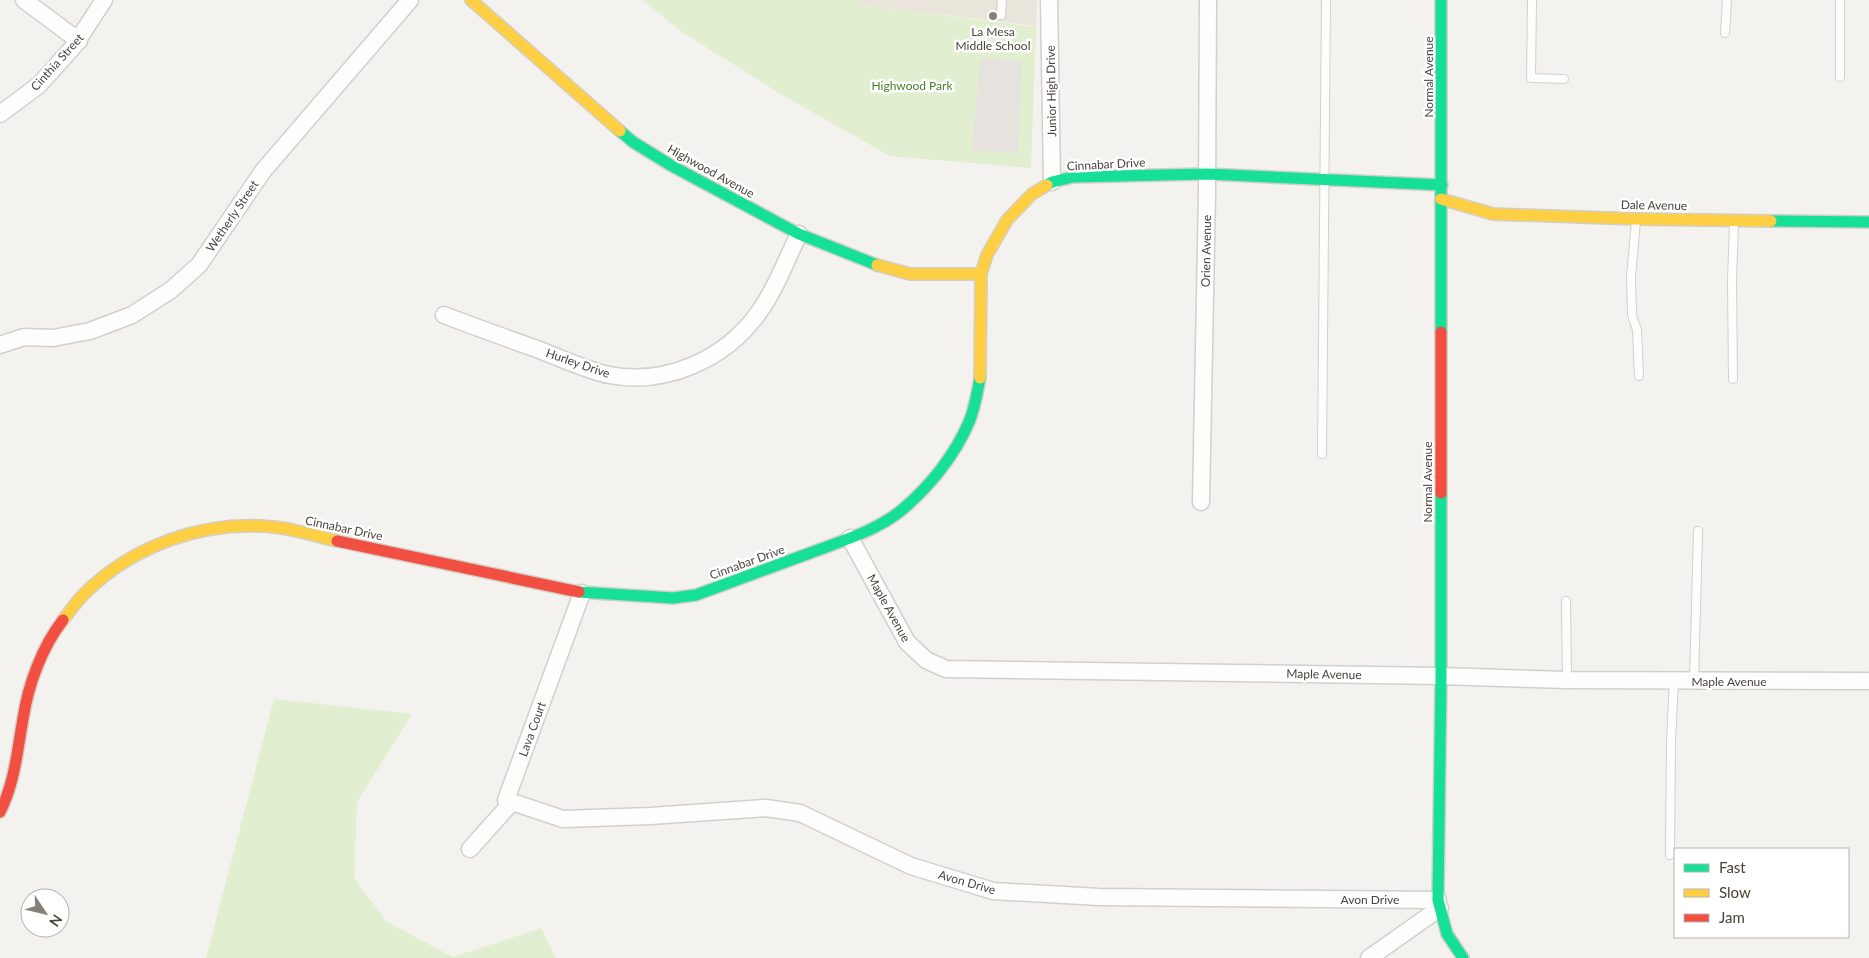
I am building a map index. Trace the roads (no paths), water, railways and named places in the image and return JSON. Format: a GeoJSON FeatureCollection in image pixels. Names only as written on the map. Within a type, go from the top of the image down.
{"type":"FeatureCollection","features":[{"type":"Feature","properties":{"kind":"street"},"geometry":{"type":"LineString","coordinates":[[24,0],[78,41]]}},
{"type":"Feature","properties":{"kind":"street","name":"Cinthia Street"},"geometry":{"type":"LineString","coordinates":[[0,114],[39,85],[78,41],[104,0]]}},
{"type":"Feature","properties":{"kind":"street","name":"Wetherly Street"},"geometry":{"type":"LineString","coordinates":[[0,345],[24,337],[53,338],[90,331],[132,315],[171,290],[199,264],[263,171],[410,0]]}},
{"type":"Feature","properties":{"kind":"street","name":"Highwood Avenue"},"geometry":{"type":"LineString","coordinates":[[471,0],[633,142],[672,166],[799,234],[868,263],[910,274],[981,274]]}},
{"type":"Feature","properties":{"kind":"street","name":"Junior High Drive"},"geometry":{"type":"LineString","coordinates":[[1049,0],[1052,182]]}},
{"type":"Feature","properties":{"kind":"street","name":"Orien Avenue"},"geometry":{"type":"LineString","coordinates":[[1201,502],[1208,0]]}},
{"type":"Feature","properties":{"kind":"street","name":"Normal Avenue"},"geometry":{"type":"LineString","coordinates":[[1441,0],[1439,904],[1447,934],[1463,958]]}},
{"type":"Feature","properties":{"kind":"street","name":"Cinnabar Drive"},"geometry":{"type":"LineString","coordinates":[[0,812],[16,770],[25,707],[31,683],[51,638],[68,613],[93,585],[128,558],[168,539],[209,528],[252,525],[274,527],[582,593],[673,598],[696,595],[850,538],[883,522],[902,510],[934,479],[959,442],[969,422],[980,378],[981,274],[996,237],[1007,220],[1032,194],[1052,182],[1073,177],[1207,174],[1442,185]]}},
{"type":"Feature","properties":{"kind":"street","name":"Dale Avenue"},"geometry":{"type":"LineString","coordinates":[[1442,199],[1492,214],[1636,219],[1869,222]]}},
{"type":"Feature","properties":{"kind":"street","name":"Hurley Drive"},"geometry":{"type":"LineString","coordinates":[[444,315],[608,375],[643,377],[660,375],[694,365],[710,357],[724,348],[743,331],[769,297],[799,234]]}},
{"type":"Feature","properties":{"kind":"street","name":"Maple Avenue"},"geometry":{"type":"LineString","coordinates":[[850,538],[906,642],[926,660],[946,669],[1441,676],[1567,680],[1869,680]]}},
{"type":"Feature","properties":{"kind":"street","name":"Lava Court"},"geometry":{"type":"LineString","coordinates":[[512,802],[506,800],[582,593]]}},
{"type":"Feature","properties":{"kind":"street"},"geometry":{"type":"LineString","coordinates":[[470,849],[512,802]]}},
{"type":"Feature","properties":{"kind":"street","name":"Avon Drive"},"geometry":{"type":"LineString","coordinates":[[512,802],[563,819],[650,816],[766,808],[800,813],[911,866],[993,891],[1099,897],[1439,904]]}},
{"type":"Feature","properties":{"kind":"street"},"geometry":{"type":"LineString","coordinates":[[1369,958],[1439,904]]}},
{"type":"Feature","properties":{"kind":"lane"},"geometry":{"type":"LineString","coordinates":[[1001,15],[1002,0]]}},
{"type":"Feature","properties":{"kind":"lane"},"geometry":{"type":"LineString","coordinates":[[1322,454],[1326,0]]}},
{"type":"Feature","properties":{"kind":"lane"},"geometry":{"type":"LineString","coordinates":[[1532,0],[1531,78],[1564,79]]}},
{"type":"Feature","properties":{"kind":"lane"},"geometry":{"type":"LineString","coordinates":[[1725,32],[1727,0]]}},
{"type":"Feature","properties":{"kind":"lane"},"geometry":{"type":"LineString","coordinates":[[1840,0],[1840,77]]}},
{"type":"Feature","properties":{"kind":"lane"},"geometry":{"type":"LineString","coordinates":[[1636,219],[1631,277],[1632,314],[1637,330],[1638,376]]}},
{"type":"Feature","properties":{"kind":"lane"},"geometry":{"type":"LineString","coordinates":[[1733,379],[1732,281],[1734,220]]}},
{"type":"Feature","properties":{"kind":"lane"},"geometry":{"type":"LineString","coordinates":[[1694,681],[1698,531]]}},
{"type":"Feature","properties":{"kind":"lane"},"geometry":{"type":"LineString","coordinates":[[1566,601],[1567,680]]}},
{"type":"Feature","properties":{"kind":"lane"},"geometry":{"type":"LineString","coordinates":[[1670,855],[1671,741],[1674,680]]}},
{"type":"Feature","properties":{"kind":"place","name":"La Mesa Middle School"},"geometry":{"type":"Point","coordinates":[993,16]}},
{"type":"Feature","properties":{"kind":"park label","name":"Highwood Park"},"geometry":{"type":"Point","coordinates":[912,85]}}]}
